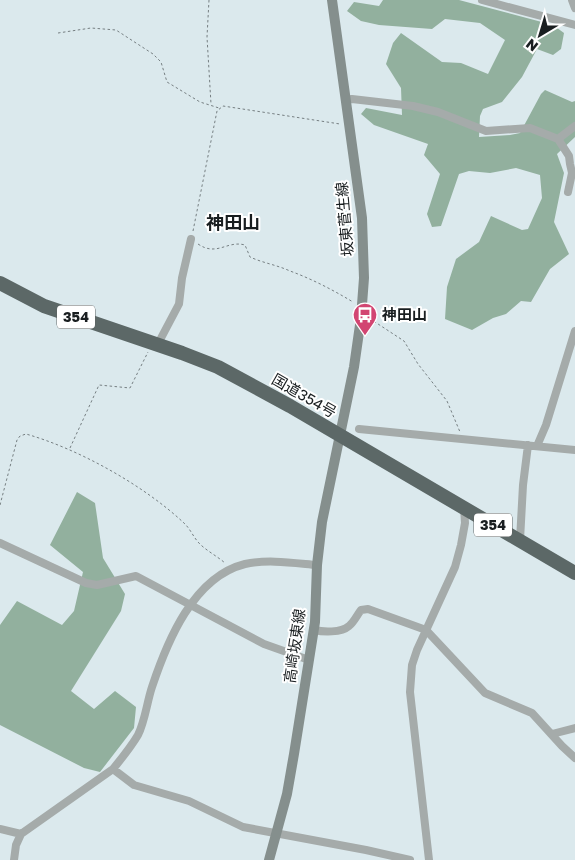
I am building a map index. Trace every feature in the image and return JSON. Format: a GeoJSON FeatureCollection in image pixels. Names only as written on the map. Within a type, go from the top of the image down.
{"type":"FeatureCollection","features":[{"type":"Feature","properties":{"kind":"highway","name":"国道354号"},"geometry":{"type":"LineString","coordinates":[[0,283],[44,306],[218,367],[271,395],[575,573]]}},
{"type":"Feature","properties":{"kind":"main road","name":"坂東菅生線"},"geometry":{"type":"LineString","coordinates":[[332,0],[362,218],[364,251],[362,312],[354,367],[340,435]]}},
{"type":"Feature","properties":{"kind":"main road","name":"高崎坂東線"},"geometry":{"type":"LineString","coordinates":[[269,860],[287,794],[314,630],[317,565],[325,505],[340,435]]}},
{"type":"Feature","properties":{"kind":"street"},"geometry":{"type":"LineString","coordinates":[[482,0],[575,25]]}},
{"type":"Feature","properties":{"kind":"street"},"geometry":{"type":"LineString","coordinates":[[572,0],[575,8]]}},
{"type":"Feature","properties":{"kind":"street"},"geometry":{"type":"LineString","coordinates":[[346,100],[352,99],[413,106],[438,112],[486,131],[530,128],[558,139],[569,156],[572,174],[568,192]]}},
{"type":"Feature","properties":{"kind":"street"},"geometry":{"type":"LineString","coordinates":[[558,139],[575,126]]}},
{"type":"Feature","properties":{"kind":"street"},"geometry":{"type":"LineString","coordinates":[[155,344],[160,340],[179,304],[182,278],[191,239]]}},
{"type":"Feature","properties":{"kind":"street"},"geometry":{"type":"LineString","coordinates":[[537,446],[546,425],[575,331]]}},
{"type":"Feature","properties":{"kind":"street"},"geometry":{"type":"LineString","coordinates":[[359,428],[575,450]]}},
{"type":"Feature","properties":{"kind":"street"},"geometry":{"type":"LineString","coordinates":[[520,540],[523,485],[528,445]]}},
{"type":"Feature","properties":{"kind":"street"},"geometry":{"type":"LineString","coordinates":[[429,860],[410,692],[412,665],[455,567],[465,524],[464,507]]}},
{"type":"Feature","properties":{"kind":"street"},"geometry":{"type":"LineString","coordinates":[[0,543],[86,583],[97,585],[136,576],[264,644],[309,660]]}},
{"type":"Feature","properties":{"kind":"street"},"geometry":{"type":"LineString","coordinates":[[14,860],[16,844],[20,834],[113,769],[139,733],[152,688],[168,644],[190,604],[204,590],[231,569],[246,564],[274,562],[317,565]]}},
{"type":"Feature","properties":{"kind":"street"},"geometry":{"type":"LineString","coordinates":[[314,630],[323,632],[343,629],[348,626],[361,610],[368,609],[426,630],[485,693],[532,713],[575,758]]}},
{"type":"Feature","properties":{"kind":"street"},"geometry":{"type":"LineString","coordinates":[[552,734],[575,728]]}},
{"type":"Feature","properties":{"kind":"street"},"geometry":{"type":"LineString","coordinates":[[113,769],[134,785],[189,801],[243,827],[410,860]]}},
{"type":"Feature","properties":{"kind":"street"},"geometry":{"type":"LineString","coordinates":[[0,830],[20,834]]}},
{"type":"Feature","properties":{"kind":"path"},"geometry":{"type":"LineString","coordinates":[[209,0],[207,37],[212,105]]}},
{"type":"Feature","properties":{"kind":"path"},"geometry":{"type":"LineString","coordinates":[[58,33],[90,28],[116,30],[153,54],[161,62],[167,82],[200,102],[220,108]]}},
{"type":"Feature","properties":{"kind":"path"},"geometry":{"type":"LineString","coordinates":[[350,125],[223,106],[220,108],[216,111],[191,239],[204,248],[211,249],[218,249],[235,243],[245,245],[250,257],[327,286],[404,341],[424,372],[447,401],[463,439]]}},
{"type":"Feature","properties":{"kind":"path"},"geometry":{"type":"LineString","coordinates":[[70,449],[100,385],[130,388],[144,359],[155,344]]}},
{"type":"Feature","properties":{"kind":"path"},"geometry":{"type":"LineString","coordinates":[[0,505],[17,440],[20,436],[26,434],[70,449],[130,482],[169,510],[186,525],[199,543],[231,569]]}},
{"type":"Feature","properties":{"kind":"green space"},"geometry":{"type":"Polygon","coordinates":[[[383,0],[459,0],[553,25],[564,33],[561,49],[553,55],[537,49],[522,77],[502,102],[483,109],[480,116],[479,137],[520,133],[545,90],[572,102],[575,101],[575,137],[557,154],[564,173],[554,222],[569,254],[550,269],[531,302],[521,301],[506,314],[493,318],[472,330],[445,319],[447,287],[456,259],[479,242],[491,216],[522,230],[528,229],[542,198],[540,175],[516,168],[490,173],[469,171],[459,174],[441,226],[432,227],[427,214],[440,174],[424,155],[428,144],[374,125],[361,114],[366,108],[402,115],[401,88],[386,64],[393,43],[401,33],[442,62],[461,63],[488,74],[505,40],[480,23],[445,19],[432,29],[379,25],[361,21],[347,11],[354,2],[379,6],[383,0]]]}},
{"type":"Feature","properties":{"kind":"green space"},"geometry":{"type":"Polygon","coordinates":[[[77,492],[95,503],[103,558],[125,594],[121,611],[71,691],[94,709],[115,691],[136,707],[134,728],[100,772],[84,768],[0,725],[0,625],[17,601],[62,625],[74,611],[83,572],[50,545],[77,492]]]}},
{"type":"Feature","properties":{"kind":"place","name":"神田山"},"geometry":{"type":"Point","coordinates":[365,336]}},
{"type":"Feature","properties":{"kind":"district","name":"神田山"},"geometry":{"type":"Point","coordinates":[233,223]}}]}
